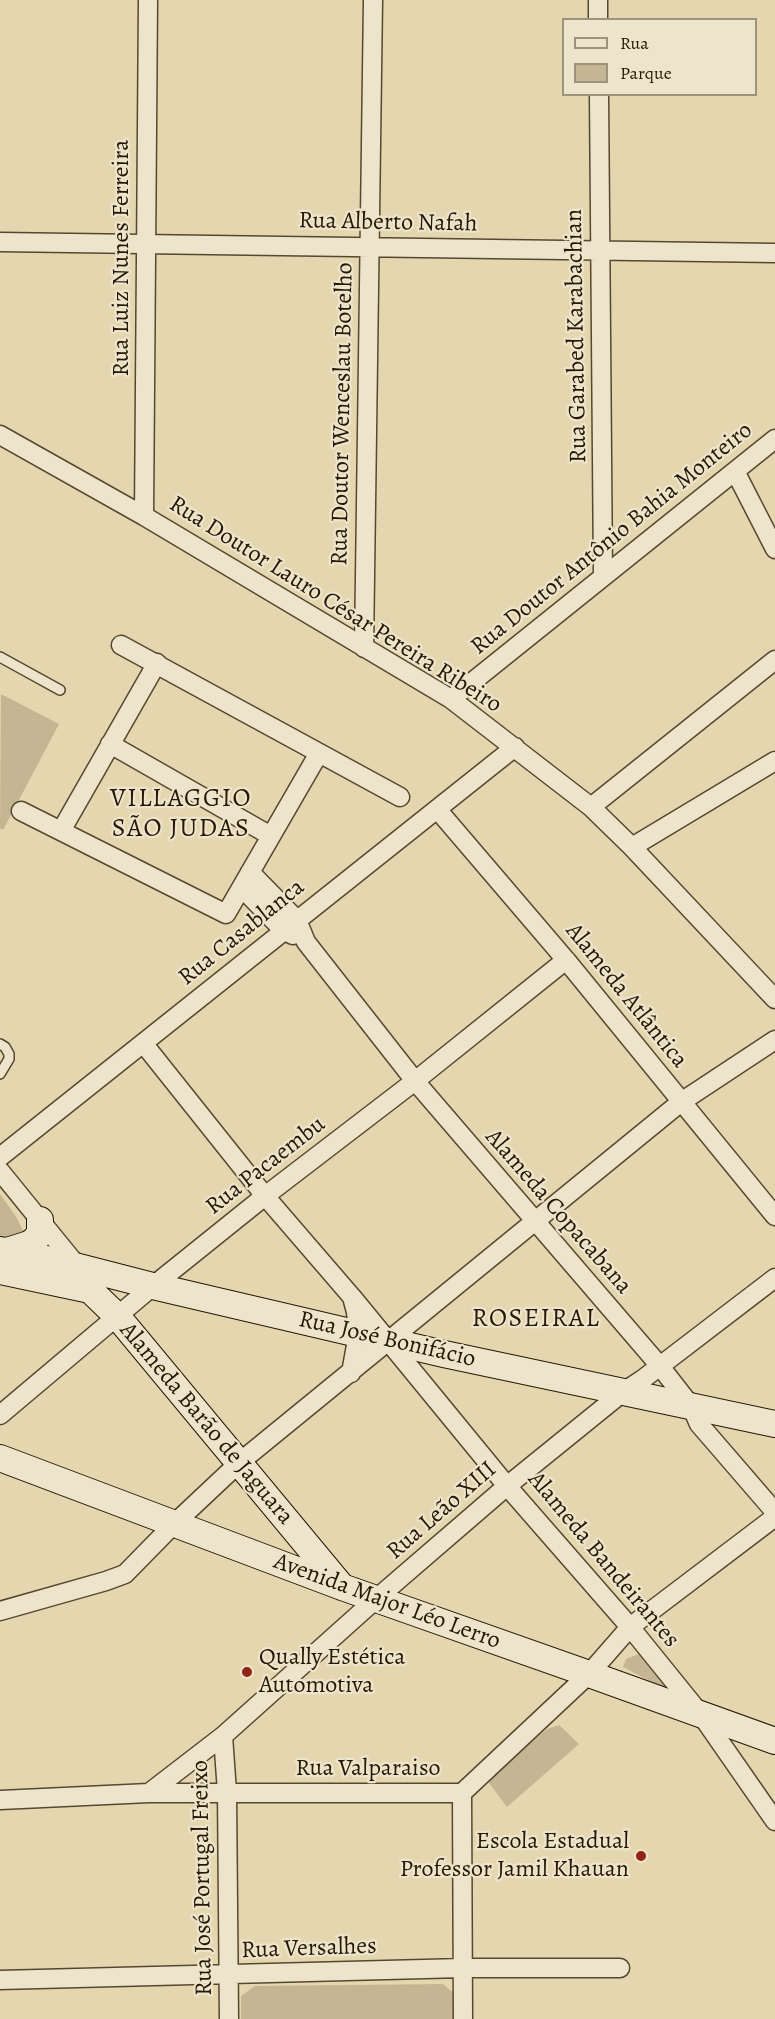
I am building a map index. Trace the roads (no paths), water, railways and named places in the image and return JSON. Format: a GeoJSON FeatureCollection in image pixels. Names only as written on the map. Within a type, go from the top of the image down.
{"type":"FeatureCollection","features":[{"type":"Feature","properties":{"kind":"street","name":"Rua Luiz Nunes Ferreira"},"geometry":{"type":"LineString","coordinates":[[144,516],[148,0]]}},
{"type":"Feature","properties":{"kind":"street","name":"Rua Doutor Wenceslau Botelho"},"geometry":{"type":"LineString","coordinates":[[364,648],[372,0]]}},
{"type":"Feature","properties":{"kind":"street"},"geometry":{"type":"LineString","coordinates":[[598,0],[598,18]]}},
{"type":"Feature","properties":{"kind":"street","name":"Rua Garabed Karabachian"},"geometry":{"type":"LineString","coordinates":[[598,96],[603,577]]}},
{"type":"Feature","properties":{"kind":"street","name":"Rua Alberto Nafah"},"geometry":{"type":"LineString","coordinates":[[0,243],[775,253]]}},
{"type":"Feature","properties":{"kind":"street","name":"Rua Doutor Lauro César Pereira Ribeiro"},"geometry":{"type":"LineString","coordinates":[[0,435],[144,516],[451,699],[591,807],[632,847],[775,999]]}},
{"type":"Feature","properties":{"kind":"street","name":"Rua Doutor Antônio Bahia Monteiro"},"geometry":{"type":"LineString","coordinates":[[451,699],[775,439]]}},
{"type":"Feature","properties":{"kind":"street"},"geometry":{"type":"LineString","coordinates":[[735,471],[775,549]]}},
{"type":"Feature","properties":{"kind":"street"},"geometry":{"type":"LineString","coordinates":[[121,645],[400,797]]}},
{"type":"Feature","properties":{"kind":"street"},"geometry":{"type":"LineString","coordinates":[[591,807],[775,660]]}},
{"type":"Feature","properties":{"kind":"street"},"geometry":{"type":"LineString","coordinates":[[61,831],[157,663]]}},
{"type":"Feature","properties":{"kind":"street"},"geometry":{"type":"LineString","coordinates":[[110,744],[271,836]]}},
{"type":"Feature","properties":{"kind":"street","name":"Rua Casablanca"},"geometry":{"type":"LineString","coordinates":[[0,1157],[515,747]]}},
{"type":"Feature","properties":{"kind":"street"},"geometry":{"type":"LineString","coordinates":[[21,811],[226,914],[319,753]]}},
{"type":"Feature","properties":{"kind":"street"},"geometry":{"type":"LineString","coordinates":[[632,847],[775,761]]}},
{"type":"Feature","properties":{"kind":"street","name":"Alameda Atlântica"},"geometry":{"type":"LineString","coordinates":[[437,809],[566,960],[775,1216]]}},
{"type":"Feature","properties":{"kind":"street","name":"Alameda Copacabana"},"geometry":{"type":"LineString","coordinates":[[246,880],[306,942],[415,1081],[659,1365],[691,1406],[699,1424],[775,1512]]}},
{"type":"Feature","properties":{"kind":"street","name":"Rua Pacaembu"},"geometry":{"type":"LineString","coordinates":[[0,1415],[153,1286],[566,960]]}},
{"type":"Feature","properties":{"kind":"street"},"geometry":{"type":"LineString","coordinates":[[0,1611],[125,1574],[240,1462],[681,1102],[775,1040]]}},
{"type":"Feature","properties":{"kind":"street","name":"Alameda Bandeirantes"},"geometry":{"type":"LineString","coordinates":[[143,1043],[265,1196],[390,1341],[507,1486],[630,1628],[702,1716],[775,1821]]}},
{"type":"Feature","properties":{"kind":"street"},"geometry":{"type":"LineString","coordinates":[[0,1171],[78,1267]]}},
{"type":"Feature","properties":{"kind":"street"},"geometry":{"type":"LineString","coordinates":[[2,1257],[36,1239],[40,1232],[40,1220]]}},
{"type":"Feature","properties":{"kind":"street"},"geometry":{"type":"LineString","coordinates":[[2,1257],[90,1290],[117,1316]]}},
{"type":"Feature","properties":{"kind":"street","name":"Rua José Bonifácio"},"geometry":{"type":"LineString","coordinates":[[2,1257],[78,1267],[358,1334],[775,1424]]}},
{"type":"Feature","properties":{"kind":"street","name":"Rua Leão XIII"},"geometry":{"type":"LineString","coordinates":[[149,1793],[224,1736],[376,1599],[507,1486],[623,1392],[775,1278]]}},
{"type":"Feature","properties":{"kind":"street","name":"Alameda Bandeirantes"},"geometry":{"type":"LineString","coordinates":[[351,1373],[358,1334],[357,1312],[352,1298]]}},
{"type":"Feature","properties":{"kind":"street","name":"Alameda Barão de Jaguara"},"geometry":{"type":"LineString","coordinates":[[117,1316],[342,1587]]}},
{"type":"Feature","properties":{"kind":"street","name":"Avenida Major Léo Lerro"},"geometry":{"type":"LineString","coordinates":[[0,1458],[342,1587],[775,1741]]}},
{"type":"Feature","properties":{"kind":"street","name":"Rua Valparaiso"},"geometry":{"type":"LineString","coordinates":[[0,1800],[149,1793],[462,1793],[590,1674],[630,1628],[775,1517]]}},
{"type":"Feature","properties":{"kind":"street","name":"Rua José Portugal Freixo"},"geometry":{"type":"LineString","coordinates":[[224,1736],[227,1792],[229,2019]]}},
{"type":"Feature","properties":{"kind":"street"},"geometry":{"type":"LineString","coordinates":[[462,1793],[463,2019]]}},
{"type":"Feature","properties":{"kind":"street","name":"Rua Versalhes"},"geometry":{"type":"LineString","coordinates":[[0,1980],[463,1968],[620,1968]]}},
{"type":"Feature","properties":{"kind":"lane"},"geometry":{"type":"LineString","coordinates":[[0,657],[60,690]]}},
{"type":"Feature","properties":{"kind":"lane"},"geometry":{"type":"LineString","coordinates":[[0,1044],[5,1047],[9,1059],[0,1074]]}},
{"type":"Feature","properties":{"kind":"place","name":"Qually Estética Automotiva"},"geometry":{"type":"Point","coordinates":[247,1672]}},
{"type":"Feature","properties":{"kind":"place","name":"Escola Estadual Professor Jamil Khauan"},"geometry":{"type":"Point","coordinates":[641,1856]}},
{"type":"Feature","properties":{"kind":"district","name":"VILLAGGIO SÃO JUDAS"},"geometry":{"type":"Point","coordinates":[181,815]}},
{"type":"Feature","properties":{"kind":"district","name":"ROSEIRAL"},"geometry":{"type":"Point","coordinates":[536,1320]}}]}
